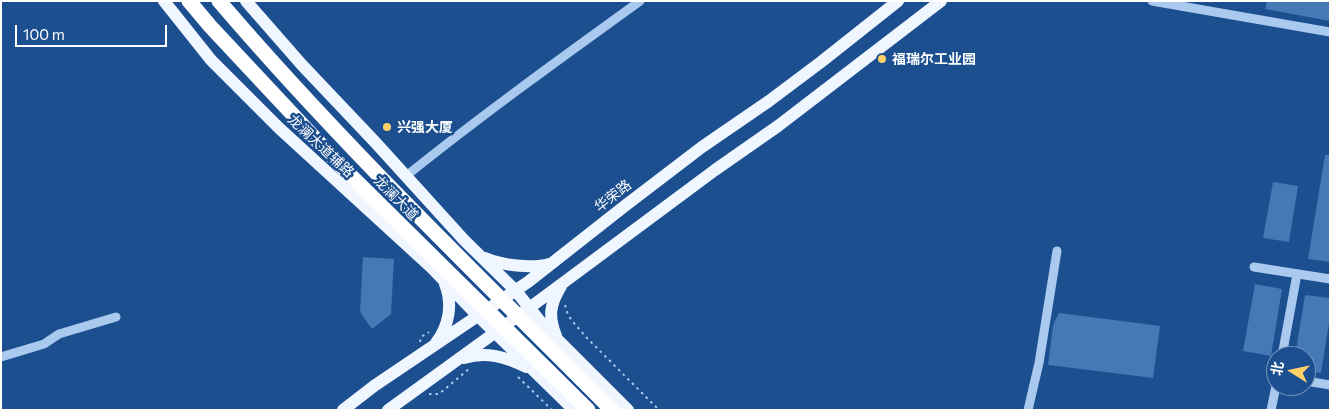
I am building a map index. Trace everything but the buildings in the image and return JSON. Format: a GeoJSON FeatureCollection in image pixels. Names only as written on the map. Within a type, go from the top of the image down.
{"type":"FeatureCollection","features":[{"type":"Feature","properties":{"kind":"highway","name":"龙澜大道"},"geometry":{"type":"LineString","coordinates":[[189,1],[339,164],[588,410]]}},
{"type":"Feature","properties":{"kind":"highway","name":"龙澜大道"},"geometry":{"type":"LineString","coordinates":[[219,1],[352,148],[612,410]]}},
{"type":"Feature","properties":{"kind":"main road","name":"龙澜大道辅路"},"geometry":{"type":"LineString","coordinates":[[164,1],[211,60],[278,128],[432,268],[574,410]]}},
{"type":"Feature","properties":{"kind":"main road"},"geometry":{"type":"LineString","coordinates":[[246,1],[302,65],[464,240],[516,291],[557,338],[628,410]]}},
{"type":"Feature","properties":{"kind":"main road","name":"华荣路"},"geometry":{"type":"LineString","coordinates":[[343,410],[374,386],[516,291],[702,147],[791,84],[898,1]]}},
{"type":"Feature","properties":{"kind":"main road"},"geometry":{"type":"LineString","coordinates":[[388,410],[564,283],[715,170],[778,126],[941,1]]}},
{"type":"Feature","properties":{"kind":"main road"},"geometry":{"type":"LineString","coordinates":[[432,268],[448,273],[462,266],[468,252],[464,240]]}},
{"type":"Feature","properties":{"kind":"main road"},"geometry":{"type":"LineString","coordinates":[[480,255],[502,263],[531,266],[542,266],[556,260]]}},
{"type":"Feature","properties":{"kind":"main road"},"geometry":{"type":"LineString","coordinates":[[434,346],[443,332],[449,312],[447,289],[443,279]]}},
{"type":"Feature","properties":{"kind":"main road"},"geometry":{"type":"LineString","coordinates":[[557,338],[550,319],[551,310],[557,293],[564,283]]}},
{"type":"Feature","properties":{"kind":"main road"},"geometry":{"type":"LineString","coordinates":[[530,368],[526,357],[528,349],[533,343],[548,337],[557,338]]}},
{"type":"Feature","properties":{"kind":"main road"},"geometry":{"type":"LineString","coordinates":[[457,360],[475,355],[495,355],[530,368]]}},
{"type":"Feature","properties":{"kind":"street"},"geometry":{"type":"LineString","coordinates":[[406,176],[447,143],[640,1]]}},
{"type":"Feature","properties":{"kind":"street"},"geometry":{"type":"LineString","coordinates":[[1152,1],[1330,32]]}},
{"type":"Feature","properties":{"kind":"street"},"geometry":{"type":"LineString","coordinates":[[1028,410],[1039,363],[1058,252]]}},
{"type":"Feature","properties":{"kind":"street"},"geometry":{"type":"LineString","coordinates":[[1254,267],[1330,279]]}},
{"type":"Feature","properties":{"kind":"street"},"geometry":{"type":"LineString","coordinates":[[1284,346],[1297,274]]}},
{"type":"Feature","properties":{"kind":"street"},"geometry":{"type":"LineString","coordinates":[[1,356],[44,344],[59,334],[116,317]]}},
{"type":"Feature","properties":{"kind":"street"},"geometry":{"type":"LineString","coordinates":[[1316,383],[1330,385]]}},
{"type":"Feature","properties":{"kind":"street"},"geometry":{"type":"LineString","coordinates":[[1271,410],[1274,396]]}},
{"type":"Feature","properties":{"kind":"path"},"geometry":{"type":"LineString","coordinates":[[566,301],[565,307],[572,322],[659,410]]}},
{"type":"Feature","properties":{"kind":"path"},"geometry":{"type":"LineString","coordinates":[[439,394],[471,368]]}},
{"type":"Feature","properties":{"kind":"path"},"geometry":{"type":"LineString","coordinates":[[515,374],[552,410]]}},
{"type":"Feature","properties":{"kind":"place","name":"福瑞尔工业园"},"geometry":{"type":"Point","coordinates":[882,59]}},
{"type":"Feature","properties":{"kind":"place","name":"兴强大厦"},"geometry":{"type":"Point","coordinates":[387,127]}}]}
